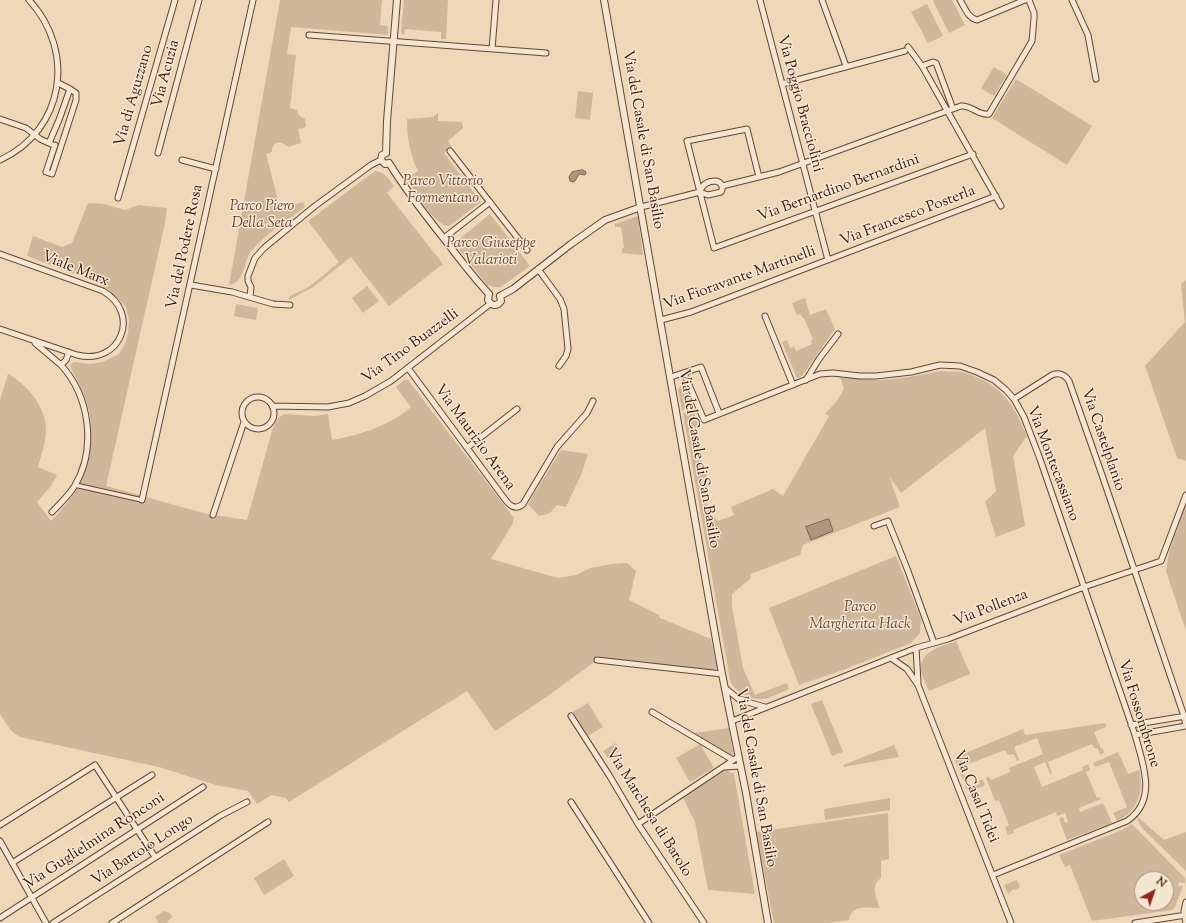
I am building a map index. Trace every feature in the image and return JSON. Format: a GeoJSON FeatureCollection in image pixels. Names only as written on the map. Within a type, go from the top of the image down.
{"type":"FeatureCollection","features":[{"type":"Feature","properties":{"kind":"street"},"geometry":{"type":"LineString","coordinates":[[0,160],[16,151],[34,134],[47,118],[56,95],[58,83],[56,54],[53,39],[45,22],[29,0]]}},
{"type":"Feature","properties":{"kind":"street","name":"Via di Aguzzano"},"geometry":{"type":"LineString","coordinates":[[118,198],[175,0]]}},
{"type":"Feature","properties":{"kind":"street","name":"Via Acuzia"},"geometry":{"type":"LineString","coordinates":[[158,153],[199,0]]}},
{"type":"Feature","properties":{"kind":"street","name":"Via del Podere Rosa"},"geometry":{"type":"LineString","coordinates":[[142,500],[254,0]]}},
{"type":"Feature","properties":{"kind":"street"},"geometry":{"type":"LineString","coordinates":[[250,298],[251,287],[248,281],[248,276],[255,258],[264,248],[315,206],[371,165],[381,160],[382,155],[386,153],[398,0]]}},
{"type":"Feature","properties":{"kind":"street"},"geometry":{"type":"LineString","coordinates":[[492,49],[496,0]]}},
{"type":"Feature","properties":{"kind":"street","name":"Via del Casale di San Basilio"},"geometry":{"type":"LineString","coordinates":[[604,0],[722,674],[732,721],[736,759],[740,766],[746,793],[768,923]]}},
{"type":"Feature","properties":{"kind":"street","name":"Via Poggio Bracciolini"},"geometry":{"type":"LineString","coordinates":[[760,0],[828,260]]}},
{"type":"Feature","properties":{"kind":"street"},"geometry":{"type":"LineString","coordinates":[[822,0],[846,66]]}},
{"type":"Feature","properties":{"kind":"street"},"geometry":{"type":"LineString","coordinates":[[960,0],[969,16],[974,20],[1025,0]]}},
{"type":"Feature","properties":{"kind":"street"},"geometry":{"type":"LineString","coordinates":[[722,186],[803,164],[950,110],[965,106],[980,114],[989,114],[1032,41],[1034,13],[1029,0]]}},
{"type":"Feature","properties":{"kind":"street"},"geometry":{"type":"LineString","coordinates":[[1072,0],[1088,35],[1096,79]]}},
{"type":"Feature","properties":{"kind":"street"},"geometry":{"type":"LineString","coordinates":[[309,35],[546,53]]}},
{"type":"Feature","properties":{"kind":"street"},"geometry":{"type":"LineString","coordinates":[[782,84],[907,49],[922,66],[950,110],[972,154],[1002,206]]}},
{"type":"Feature","properties":{"kind":"street"},"geometry":{"type":"LineString","coordinates":[[922,66],[936,62],[950,110]]}},
{"type":"Feature","properties":{"kind":"street"},"geometry":{"type":"LineString","coordinates":[[0,119],[26,128],[49,143],[58,146],[76,100],[76,93],[58,83]]}},
{"type":"Feature","properties":{"kind":"street"},"geometry":{"type":"LineString","coordinates":[[49,143],[60,120],[70,89]]}},
{"type":"Feature","properties":{"kind":"street"},"geometry":{"type":"LineString","coordinates":[[700,192],[687,141],[747,129],[759,177]]}},
{"type":"Feature","properties":{"kind":"street"},"geometry":{"type":"LineString","coordinates":[[450,151],[527,250]]}},
{"type":"Feature","properties":{"kind":"street"},"geometry":{"type":"LineString","coordinates":[[386,153],[390,154],[392,158],[389,163]]}},
{"type":"Feature","properties":{"kind":"street","name":"Via Bernardino Bernardini"},"geometry":{"type":"LineString","coordinates":[[700,192],[714,248],[972,154]]}},
{"type":"Feature","properties":{"kind":"street"},"geometry":{"type":"LineString","coordinates":[[182,160],[216,169]]}},
{"type":"Feature","properties":{"kind":"street"},"geometry":{"type":"LineString","coordinates":[[381,160],[385,164],[389,163]]}},
{"type":"Feature","properties":{"kind":"street"},"geometry":{"type":"LineString","coordinates":[[389,163],[403,186],[468,270],[489,294]]}},
{"type":"Feature","properties":{"kind":"street"},"geometry":{"type":"LineString","coordinates":[[500,296],[513,289],[605,220],[641,207],[700,192],[706,195],[718,194],[722,191],[722,186],[718,181],[708,182],[704,185],[700,192]]}},
{"type":"Feature","properties":{"kind":"street","name":"Via Francesco Posterla"},"geometry":{"type":"LineString","coordinates":[[828,260],[996,196]]}},
{"type":"Feature","properties":{"kind":"street"},"geometry":{"type":"LineString","coordinates":[[444,238],[490,202]]}},
{"type":"Feature","properties":{"kind":"street","name":"Viale Marx"},"geometry":{"type":"LineString","coordinates":[[0,254],[97,288],[107,294],[118,305],[122,316],[123,327],[120,338],[113,347],[106,352],[90,357],[69,352],[0,329]]}},
{"type":"Feature","properties":{"kind":"street","name":"Via Fioravante Martinelli"},"geometry":{"type":"LineString","coordinates":[[661,320],[691,312],[828,260]]}},
{"type":"Feature","properties":{"kind":"street"},"geometry":{"type":"LineString","coordinates":[[538,269],[560,299],[564,309],[568,349],[566,356],[559,366]]}},
{"type":"Feature","properties":{"kind":"street"},"geometry":{"type":"LineString","coordinates":[[191,285],[232,292],[273,304],[290,305]]}},
{"type":"Feature","properties":{"kind":"street"},"geometry":{"type":"LineString","coordinates":[[489,294],[495,292],[500,296]]}},
{"type":"Feature","properties":{"kind":"street"},"geometry":{"type":"LineString","coordinates":[[489,294],[488,300],[490,304],[494,305],[499,304],[501,298],[500,296]]}},
{"type":"Feature","properties":{"kind":"street","name":"Via Tino Buazzelli"},"geometry":{"type":"LineString","coordinates":[[272,406],[333,406],[349,402],[377,390],[408,368],[490,304]]}},
{"type":"Feature","properties":{"kind":"street"},"geometry":{"type":"LineString","coordinates":[[765,316],[793,385]]}},
{"type":"Feature","properties":{"kind":"street"},"geometry":{"type":"LineString","coordinates":[[806,380],[819,359],[838,334]]}},
{"type":"Feature","properties":{"kind":"street"},"geometry":{"type":"LineString","coordinates":[[31,340],[61,365],[69,374],[83,402],[88,436],[86,452],[75,485],[70,493],[52,512]]}},
{"type":"Feature","properties":{"kind":"street"},"geometry":{"type":"LineString","coordinates":[[61,365],[66,360],[69,352]]}},
{"type":"Feature","properties":{"kind":"street","name":"Via Montecassiano"},"geometry":{"type":"LineString","coordinates":[[684,373],[704,420],[820,374],[833,373],[876,376],[911,372],[940,365],[960,366],[994,380],[1006,390],[1014,400],[1026,422],[1084,587]]}},
{"type":"Feature","properties":{"kind":"street"},"geometry":{"type":"LineString","coordinates":[[671,377],[701,367],[719,413]]}},
{"type":"Feature","properties":{"kind":"street","name":"Via Maurizio Arena"},"geometry":{"type":"LineString","coordinates":[[408,368],[506,501],[512,506],[520,507],[524,502],[557,447],[587,413],[593,401]]}},
{"type":"Feature","properties":{"kind":"street","name":"Via Castelplanio"},"geometry":{"type":"LineString","coordinates":[[1014,400],[1052,374],[1060,374],[1067,379],[1134,569]]}},
{"type":"Feature","properties":{"kind":"street"},"geometry":{"type":"LineString","coordinates":[[213,515],[244,422],[241,412],[243,407],[249,399],[254,397],[265,399],[272,406],[273,416],[268,425],[263,428],[253,428],[244,422]]}},
{"type":"Feature","properties":{"kind":"street"},"geometry":{"type":"LineString","coordinates":[[467,448],[517,409]]}},
{"type":"Feature","properties":{"kind":"street"},"geometry":{"type":"LineString","coordinates":[[75,485],[142,500]]}},
{"type":"Feature","properties":{"kind":"street","name":"Via Pollenza"},"geometry":{"type":"LineString","coordinates":[[732,721],[916,648],[948,638],[1134,569],[1161,561],[1186,496]]}},
{"type":"Feature","properties":{"kind":"street"},"geometry":{"type":"LineString","coordinates":[[874,526],[888,521],[934,642]]}},
{"type":"Feature","properties":{"kind":"street"},"geometry":{"type":"LineString","coordinates":[[1134,569],[1185,716],[1186,726],[1135,735]]}},
{"type":"Feature","properties":{"kind":"street","name":"Via Fossombrone"},"geometry":{"type":"LineString","coordinates":[[993,875],[1116,827],[1131,818],[1142,803],[1146,788],[1144,767],[1135,735],[1084,587]]}},
{"type":"Feature","properties":{"kind":"street","name":"Via Casal Tidei"},"geometry":{"type":"LineString","coordinates":[[916,648],[915,659],[918,685]]}},
{"type":"Feature","properties":{"kind":"street","name":"Via Casal Tidei"},"geometry":{"type":"LineString","coordinates":[[891,658],[907,669],[918,685],[993,875],[1008,920],[1011,923]]}},
{"type":"Feature","properties":{"kind":"street"},"geometry":{"type":"LineString","coordinates":[[597,660],[722,674]]}},
{"type":"Feature","properties":{"kind":"street"},"geometry":{"type":"LineString","coordinates":[[725,688],[740,700],[766,707]]}},
{"type":"Feature","properties":{"kind":"street"},"geometry":{"type":"LineString","coordinates":[[638,824],[736,759],[652,712]]}},
{"type":"Feature","properties":{"kind":"street","name":"Via Marchesa di Barolo"},"geometry":{"type":"LineString","coordinates":[[571,716],[638,824],[704,923]]}},
{"type":"Feature","properties":{"kind":"street"},"geometry":{"type":"LineString","coordinates":[[1131,726],[1185,716]]}},
{"type":"Feature","properties":{"kind":"street"},"geometry":{"type":"LineString","coordinates":[[0,825],[95,765],[155,857]]}},
{"type":"Feature","properties":{"kind":"street"},"geometry":{"type":"LineString","coordinates":[[724,767],[740,766]]}},
{"type":"Feature","properties":{"kind":"street"},"geometry":{"type":"LineString","coordinates":[[12,863],[152,775]]}},
{"type":"Feature","properties":{"kind":"street","name":"Via Guglielmina Ronconi"},"geometry":{"type":"LineString","coordinates":[[0,918],[203,787]]}},
{"type":"Feature","properties":{"kind":"street","name":"Via Bartolo Longo"},"geometry":{"type":"LineString","coordinates":[[53,923],[220,816],[247,802]]}},
{"type":"Feature","properties":{"kind":"street"},"geometry":{"type":"LineString","coordinates":[[571,802],[649,923]]}},
{"type":"Feature","properties":{"kind":"street"},"geometry":{"type":"LineString","coordinates":[[112,923],[268,822]]}},
{"type":"Feature","properties":{"kind":"street"},"geometry":{"type":"LineString","coordinates":[[0,842],[46,923]]}},
{"type":"Feature","properties":{"kind":"street"},"geometry":{"type":"LineString","coordinates":[[0,857],[6,853]]}},
{"type":"Feature","properties":{"kind":"street"},"geometry":{"type":"LineString","coordinates":[[1186,902],[1184,908],[1186,923]]}},
{"type":"Feature","properties":{"kind":"street"},"geometry":{"type":"LineString","coordinates":[[1135,923],[1185,915]]}},
{"type":"Feature","properties":{"kind":"green space","name":"Parco Piero Della Seta"},"geometry":{"type":"Polygon","coordinates":[[[280,0],[382,0],[380,25],[388,26],[388,35],[291,27],[287,54],[296,55],[290,108],[297,110],[300,116],[305,119],[306,127],[298,129],[301,143],[288,147],[283,143],[277,143],[272,148],[272,152],[266,154],[280,208],[303,202],[305,207],[268,234],[255,246],[248,257],[241,276],[234,283],[229,285],[280,0]]]}},
{"type":"Feature","properties":{"kind":"green space"},"geometry":{"type":"Polygon","coordinates":[[[404,0],[448,0],[446,39],[441,39],[441,32],[405,29],[404,35],[401,32],[404,0]]]}},
{"type":"Feature","properties":{"kind":"green space"},"geometry":{"type":"Polygon","coordinates":[[[952,0],[965,25],[949,33],[933,1],[952,0]]]}},
{"type":"Feature","properties":{"kind":"green space"},"geometry":{"type":"Polygon","coordinates":[[[927,4],[943,36],[928,43],[911,12],[927,4]]]}},
{"type":"Feature","properties":{"kind":"green space"},"geometry":{"type":"Polygon","coordinates":[[[994,67],[1007,75],[994,96],[981,88],[994,67]]]}},
{"type":"Feature","properties":{"kind":"green space"},"geometry":{"type":"Polygon","coordinates":[[[1016,79],[1092,126],[1067,165],[992,118],[1016,79]]]}},
{"type":"Feature","properties":{"kind":"green space"},"geometry":{"type":"Polygon","coordinates":[[[578,91],[593,93],[590,120],[575,118],[578,91]]]}},
{"type":"Feature","properties":{"kind":"green space","name":"Parco Vittorio Formentano"},"geometry":{"type":"Polygon","coordinates":[[[438,113],[438,121],[462,122],[463,128],[448,141],[452,147],[444,153],[481,202],[449,226],[443,225],[431,214],[407,178],[418,171],[410,146],[407,119],[433,117],[438,113]]]}},
{"type":"Feature","properties":{"kind":"green space"},"geometry":{"type":"Polygon","coordinates":[[[375,171],[384,174],[394,186],[387,193],[443,264],[389,306],[351,257],[313,287],[289,300],[288,298],[307,288],[339,262],[308,221],[375,171]]]}},
{"type":"Feature","properties":{"kind":"green space"},"geometry":{"type":"Polygon","coordinates":[[[88,203],[104,204],[125,210],[139,205],[167,208],[165,223],[106,486],[207,514],[247,520],[272,431],[277,419],[284,414],[315,416],[328,414],[332,440],[364,432],[384,424],[411,407],[396,387],[404,380],[408,380],[514,518],[512,525],[491,559],[558,578],[576,575],[590,568],[627,563],[636,571],[629,600],[659,615],[660,618],[711,639],[717,667],[715,671],[598,657],[597,660],[545,698],[495,731],[467,691],[289,802],[286,798],[271,795],[257,804],[248,791],[216,785],[159,767],[20,737],[14,733],[0,714],[0,400],[8,374],[16,379],[31,393],[42,411],[46,430],[44,447],[38,467],[57,475],[51,486],[37,502],[51,521],[78,487],[85,467],[90,444],[91,423],[88,407],[70,365],[74,362],[90,364],[103,362],[119,354],[126,342],[128,333],[129,320],[126,307],[109,290],[96,282],[27,256],[33,236],[62,247],[72,243],[88,203]]]}},
{"type":"Feature","properties":{"kind":"green space","name":"Parco Giuseppe Valarioti"},"geometry":{"type":"Polygon","coordinates":[[[490,214],[530,266],[501,287],[487,285],[457,246],[457,241],[490,214]]]}},
{"type":"Feature","properties":{"kind":"green space"},"geometry":{"type":"Polygon","coordinates":[[[638,216],[643,255],[622,253],[622,249],[624,247],[621,227],[615,227],[615,224],[638,216]]]}},
{"type":"Feature","properties":{"kind":"green space"},"geometry":{"type":"Polygon","coordinates":[[[1186,280],[1186,461],[1177,458],[1145,366],[1185,322],[1181,284],[1186,280]]]}},
{"type":"Feature","properties":{"kind":"green space"},"geometry":{"type":"Polygon","coordinates":[[[367,286],[379,301],[363,313],[352,298],[367,286]]]}},
{"type":"Feature","properties":{"kind":"green space"},"geometry":{"type":"Polygon","coordinates":[[[805,298],[810,315],[826,309],[835,329],[802,376],[797,378],[782,342],[787,340],[790,348],[794,346],[796,351],[812,344],[811,340],[813,339],[804,318],[800,314],[797,315],[792,303],[805,298]]]}},
{"type":"Feature","properties":{"kind":"green space"},"geometry":{"type":"Polygon","coordinates":[[[236,304],[258,308],[256,320],[234,316],[236,304]]]}},
{"type":"Feature","properties":{"kind":"green space"},"geometry":{"type":"Polygon","coordinates":[[[943,371],[964,372],[986,382],[995,387],[1014,409],[1027,436],[1013,456],[1025,526],[996,537],[985,502],[996,491],[985,428],[901,493],[889,476],[900,507],[803,545],[800,555],[751,574],[750,579],[732,594],[732,606],[743,668],[755,695],[787,683],[789,689],[763,699],[748,697],[735,688],[730,680],[683,413],[688,413],[693,409],[699,428],[693,431],[710,486],[702,491],[711,514],[718,521],[734,515],[731,507],[773,489],[783,496],[829,416],[825,414],[836,402],[844,389],[840,376],[866,380],[883,380],[943,371]]]}},
{"type":"Feature","properties":{"kind":"green space"},"geometry":{"type":"Polygon","coordinates":[[[681,386],[685,388],[692,407],[687,407],[682,411],[678,389],[681,386]]]}},
{"type":"Feature","properties":{"kind":"green space"},"geometry":{"type":"Polygon","coordinates":[[[561,450],[588,454],[581,475],[566,507],[557,505],[550,513],[539,516],[528,504],[561,450]]]}},
{"type":"Feature","properties":{"kind":"green space"},"geometry":{"type":"Polygon","coordinates":[[[1186,504],[1186,631],[1166,571],[1169,552],[1186,504]]]}},
{"type":"Feature","properties":{"kind":"green space","name":"Parco Margherita Hack"},"geometry":{"type":"Polygon","coordinates":[[[896,556],[921,619],[920,633],[911,643],[843,670],[799,685],[769,608],[896,556]]]}},
{"type":"Feature","properties":{"kind":"green space"},"geometry":{"type":"Polygon","coordinates":[[[956,641],[970,674],[929,691],[921,670],[921,664],[924,658],[933,650],[956,641]]]}},
{"type":"Feature","properties":{"kind":"green space"},"geometry":{"type":"Polygon","coordinates":[[[822,700],[843,752],[832,756],[811,704],[822,700]]]}},
{"type":"Feature","properties":{"kind":"green space"},"geometry":{"type":"Polygon","coordinates":[[[588,703],[603,727],[588,736],[573,712],[588,703]]]}},
{"type":"Feature","properties":{"kind":"green space"},"geometry":{"type":"Polygon","coordinates":[[[1105,723],[1106,727],[1094,732],[1104,753],[1100,755],[1098,749],[1094,748],[1092,744],[1048,762],[1052,773],[1050,774],[1045,762],[1034,767],[1042,787],[1083,770],[1082,767],[1088,764],[1090,770],[1086,772],[1097,798],[1100,797],[1101,799],[1079,808],[1080,812],[1103,803],[1112,823],[1067,840],[1059,819],[1063,817],[1065,823],[1068,822],[1065,813],[1057,816],[1056,812],[1013,830],[1014,833],[1008,835],[1005,827],[1009,825],[999,800],[995,801],[986,778],[989,777],[991,780],[1010,772],[1009,768],[1043,754],[1037,738],[1014,747],[1019,760],[1017,761],[1013,754],[1008,755],[1005,750],[961,767],[969,787],[980,784],[979,781],[982,779],[985,785],[968,792],[954,758],[1023,729],[1025,735],[1105,723]]]}},
{"type":"Feature","properties":{"kind":"green space"},"geometry":{"type":"Polygon","coordinates":[[[729,728],[733,754],[730,756],[694,733],[729,728]]]}},
{"type":"Feature","properties":{"kind":"green space"},"geometry":{"type":"Polygon","coordinates":[[[616,743],[620,750],[608,758],[603,751],[616,743]]]}},
{"type":"Feature","properties":{"kind":"green space"},"geometry":{"type":"Polygon","coordinates":[[[700,744],[714,768],[690,782],[676,758],[700,744]]]}},
{"type":"Feature","properties":{"kind":"green space"},"geometry":{"type":"Polygon","coordinates":[[[894,745],[899,757],[844,767],[843,765],[894,745]]]}},
{"type":"Feature","properties":{"kind":"green space"},"geometry":{"type":"Polygon","coordinates":[[[1118,752],[1128,774],[1139,770],[1141,786],[1138,800],[1130,812],[1117,821],[1113,813],[1127,807],[1109,762],[1095,767],[1093,763],[1118,752]]]}},
{"type":"Feature","properties":{"kind":"green space"},"geometry":{"type":"Polygon","coordinates":[[[725,770],[734,774],[755,894],[708,890],[695,822],[683,798],[725,770]]]}},
{"type":"Feature","properties":{"kind":"green space"},"geometry":{"type":"Polygon","coordinates":[[[890,798],[890,810],[825,820],[824,809],[890,798]]]}},
{"type":"Feature","properties":{"kind":"green space"},"geometry":{"type":"Polygon","coordinates":[[[888,813],[889,859],[881,861],[881,878],[875,888],[880,908],[857,909],[853,911],[849,920],[828,923],[774,923],[756,832],[888,813]]]}},
{"type":"Feature","properties":{"kind":"green space"},"geometry":{"type":"Polygon","coordinates":[[[1139,818],[1164,840],[1186,832],[1186,871],[1142,828],[1137,819],[1139,818]]]}},
{"type":"Feature","properties":{"kind":"green space"},"geometry":{"type":"Polygon","coordinates":[[[1132,824],[1185,878],[1185,883],[1179,882],[1178,886],[1183,886],[1174,908],[1174,871],[1134,871],[1134,911],[1165,911],[1092,921],[1070,865],[1065,867],[1059,855],[1122,830],[1132,824]]]}},
{"type":"Feature","properties":{"kind":"green space"},"geometry":{"type":"Polygon","coordinates":[[[284,859],[294,876],[264,895],[254,878],[284,859]]]}},
{"type":"Feature","properties":{"kind":"green space"},"geometry":{"type":"Polygon","coordinates":[[[1017,880],[1020,887],[1015,890],[1014,889],[1008,894],[1004,885],[1017,880]]]}},
{"type":"Feature","properties":{"kind":"green space"},"geometry":{"type":"Polygon","coordinates":[[[164,911],[170,913],[172,917],[166,923],[159,923],[155,917],[164,911]]]}},
{"type":"Feature","properties":{"kind":"shaded area"},"geometry":{"type":"Polygon","coordinates":[[[583,170],[586,172],[585,175],[579,174],[575,181],[570,181],[569,177],[572,172],[583,170]]]}},
{"type":"Feature","properties":{"kind":"shaded area"},"geometry":{"type":"Polygon","coordinates":[[[829,519],[833,531],[811,540],[806,527],[829,519]]]}}]}
